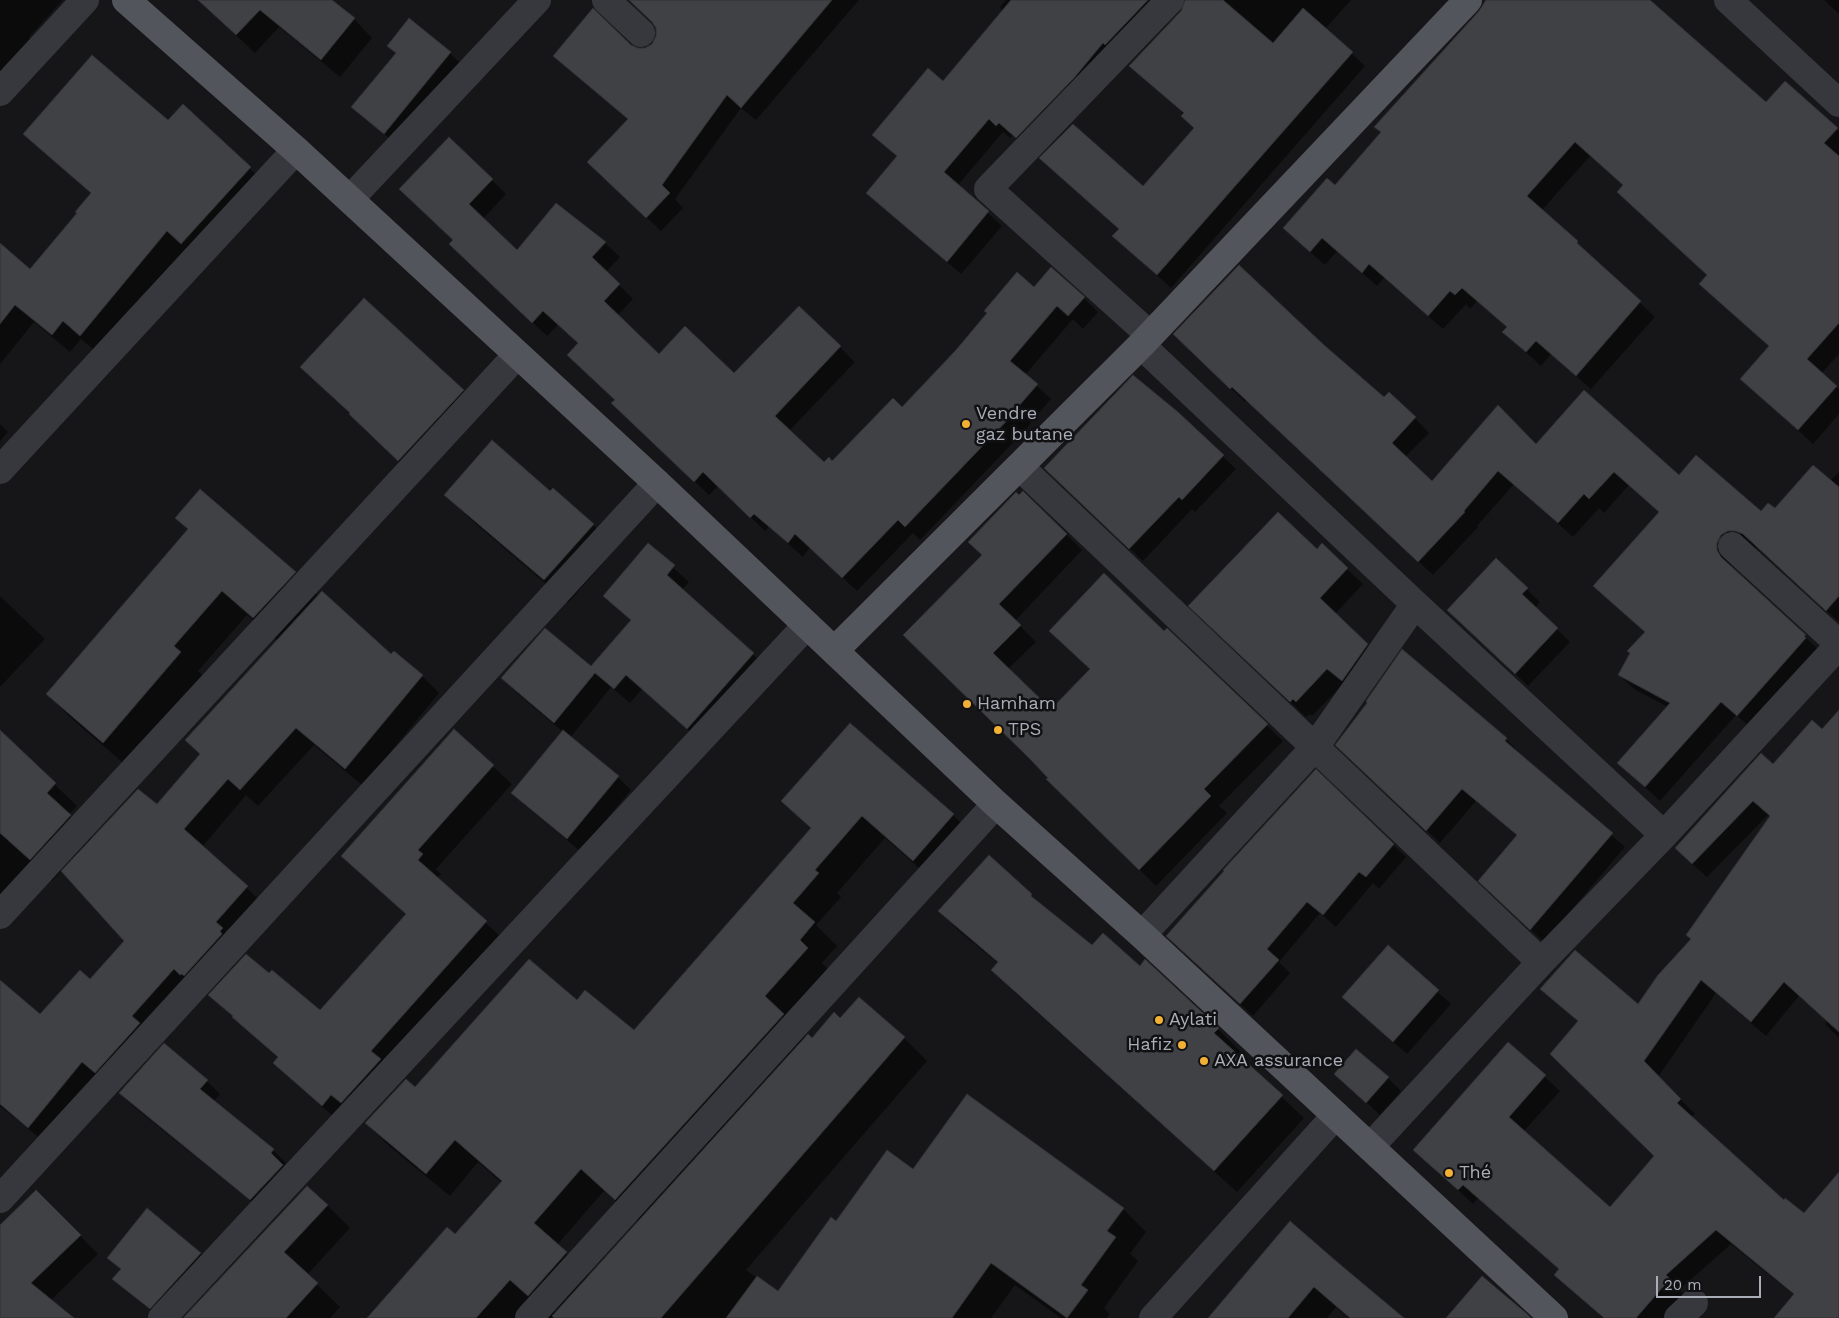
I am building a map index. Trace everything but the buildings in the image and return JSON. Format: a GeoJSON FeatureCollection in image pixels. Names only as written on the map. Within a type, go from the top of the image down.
{"type":"FeatureCollection","features":[{"type":"Feature","properties":{"kind":"main road"},"geometry":{"type":"LineString","coordinates":[[126,0],[350,199],[657,483],[996,804],[1142,935],[1336,1115],[1540,1313]]}},
{"type":"Feature","properties":{"kind":"main road"},"geometry":{"type":"LineString","coordinates":[[835,650],[1145,340],[1468,0]]}},
{"type":"Feature","properties":{"kind":"street"},"geometry":{"type":"LineString","coordinates":[[0,92],[85,0]]}},
{"type":"Feature","properties":{"kind":"street"},"geometry":{"type":"LineString","coordinates":[[350,199],[537,0]]}},
{"type":"Feature","properties":{"kind":"street"},"geometry":{"type":"LineString","coordinates":[[606,0],[641,33]]}},
{"type":"Feature","properties":{"kind":"street"},"geometry":{"type":"LineString","coordinates":[[1170,0],[988,189],[1415,604],[1664,835]]}},
{"type":"Feature","properties":{"kind":"street"},"geometry":{"type":"LineString","coordinates":[[1728,0],[1839,104]]}},
{"type":"Feature","properties":{"kind":"street"},"geometry":{"type":"LineString","coordinates":[[0,470],[296,150]]}},
{"type":"Feature","properties":{"kind":"street"},"geometry":{"type":"LineString","coordinates":[[0,916],[517,355]]}},
{"type":"Feature","properties":{"kind":"street"},"geometry":{"type":"LineString","coordinates":[[1020,467],[1541,962]]}},
{"type":"Feature","properties":{"kind":"street"},"geometry":{"type":"LineString","coordinates":[[0,1199],[657,483]]}},
{"type":"Feature","properties":{"kind":"street"},"geometry":{"type":"LineString","coordinates":[[1370,1147],[1541,962],[1664,835],[1839,645],[1732,546]]}},
{"type":"Feature","properties":{"kind":"street"},"geometry":{"type":"LineString","coordinates":[[1142,935],[1315,747],[1415,604]]}},
{"type":"Feature","properties":{"kind":"street"},"geometry":{"type":"LineString","coordinates":[[162,1318],[807,625]]}},
{"type":"Feature","properties":{"kind":"street"},"geometry":{"type":"LineString","coordinates":[[529,1318],[996,804]]}},
{"type":"Feature","properties":{"kind":"street"},"geometry":{"type":"LineString","coordinates":[[1153,1318],[1336,1115]]}},
{"type":"Feature","properties":{"kind":"place","name":"Vendre gaz butane"},"geometry":{"type":"Point","coordinates":[966,424]}},
{"type":"Feature","properties":{"kind":"place","name":"Hamham"},"geometry":{"type":"Point","coordinates":[967,704]}},
{"type":"Feature","properties":{"kind":"place","name":"TPS"},"geometry":{"type":"Point","coordinates":[998,730]}},
{"type":"Feature","properties":{"kind":"place","name":"Aylati"},"geometry":{"type":"Point","coordinates":[1159,1020]}},
{"type":"Feature","properties":{"kind":"place","name":"Hafiz"},"geometry":{"type":"Point","coordinates":[1182,1045]}},
{"type":"Feature","properties":{"kind":"place","name":"AXA assurance"},"geometry":{"type":"Point","coordinates":[1204,1061]}},
{"type":"Feature","properties":{"kind":"place","name":"Thé"},"geometry":{"type":"Point","coordinates":[1449,1173]}}]}
